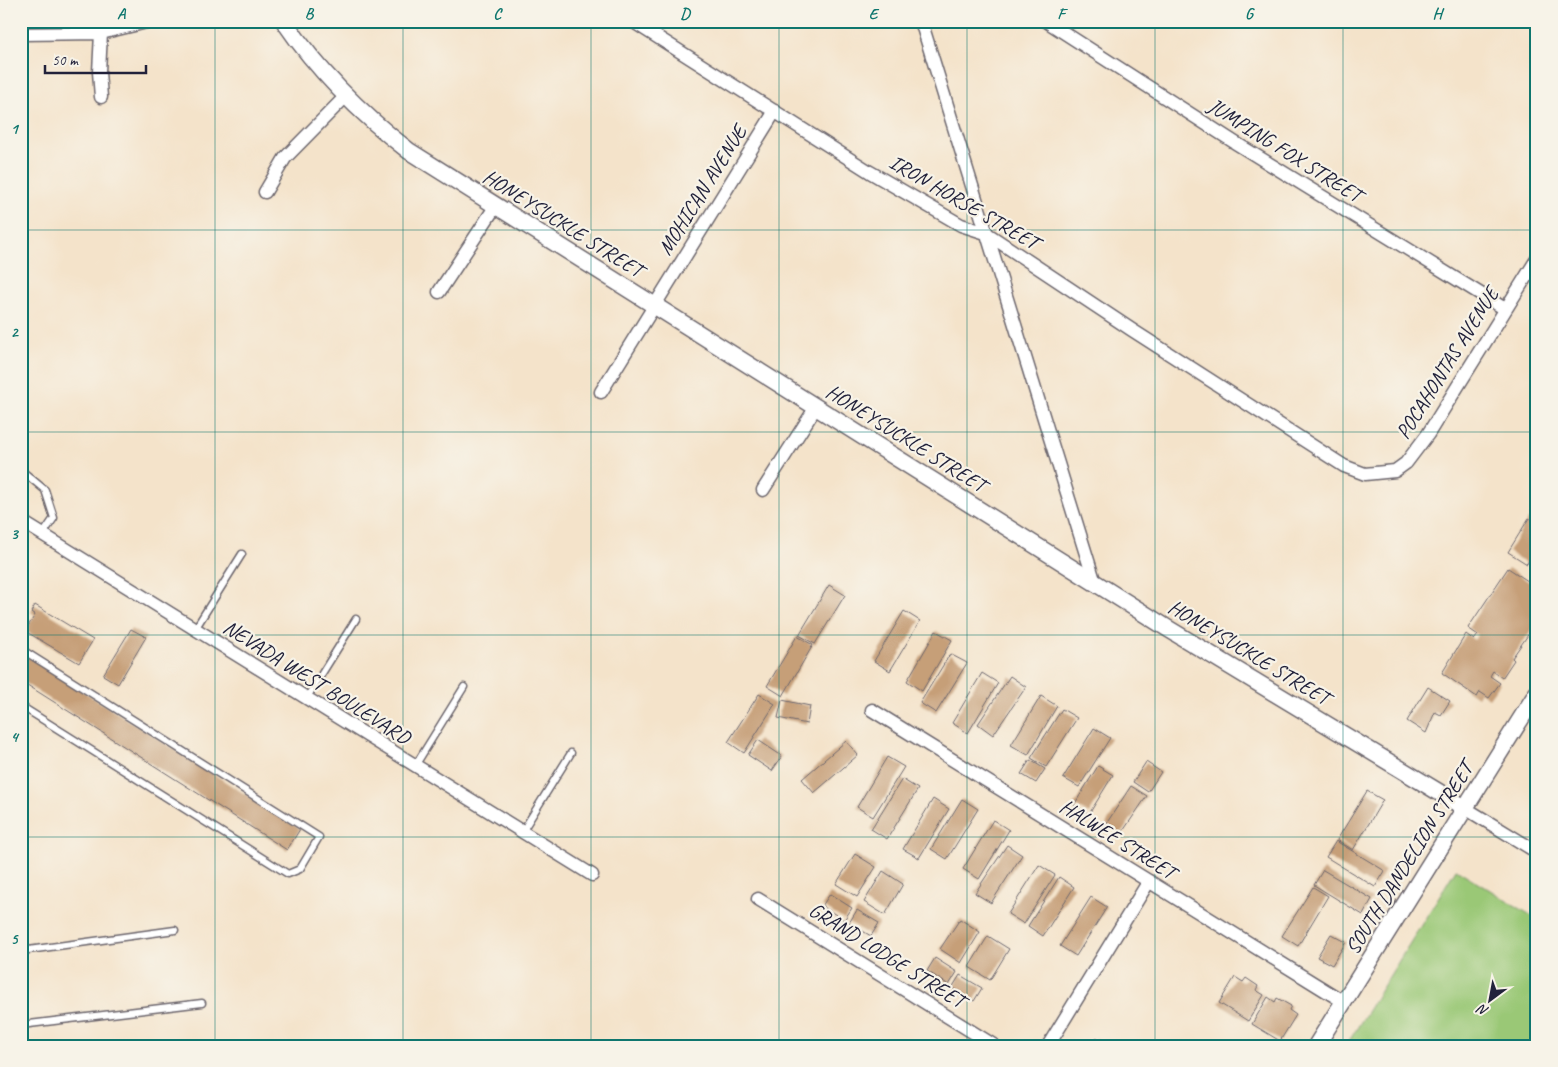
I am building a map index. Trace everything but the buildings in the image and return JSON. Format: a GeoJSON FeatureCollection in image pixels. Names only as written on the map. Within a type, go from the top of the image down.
{"type":"FeatureCollection","features":[{"type":"Feature","properties":{"kind":"street"},"geometry":{"type":"LineString","coordinates":[[21,34],[100,33],[151,21]]}},
{"type":"Feature","properties":{"kind":"street","name":"HONEYSUCKLE STREET"},"geometry":{"type":"LineString","coordinates":[[284,21],[301,45],[346,96],[380,129],[409,151],[1094,580],[1167,628],[1537,852]]}},
{"type":"Feature","properties":{"kind":"street","name":"IRON HORSE STREET"},"geometry":{"type":"LineString","coordinates":[[632,21],[870,172],[961,225],[986,233],[1132,330],[1344,466],[1365,474],[1380,472]]}},
{"type":"Feature","properties":{"kind":"street"},"geometry":{"type":"LineString","coordinates":[[921,21],[1094,580]]}},
{"type":"Feature","properties":{"kind":"street","name":"JUMPING FOX STREET"},"geometry":{"type":"LineString","coordinates":[[1046,21],[1234,142],[1504,309]]}},
{"type":"Feature","properties":{"kind":"street"},"geometry":{"type":"LineString","coordinates":[[100,33],[99,72],[101,97]]}},
{"type":"Feature","properties":{"kind":"street"},"geometry":{"type":"LineString","coordinates":[[265,192],[285,158],[346,96]]}},
{"type":"Feature","properties":{"kind":"street","name":"MOHICAN AVENUE"},"geometry":{"type":"LineString","coordinates":[[600,392],[775,111]]}},
{"type":"Feature","properties":{"kind":"street"},"geometry":{"type":"LineString","coordinates":[[439,292],[495,206]]}},
{"type":"Feature","properties":{"kind":"street","name":"POCAHONTAS AVENUE"},"geometry":{"type":"LineString","coordinates":[[1380,472],[1395,471],[1406,463],[1428,434],[1504,309],[1537,259]]}},
{"type":"Feature","properties":{"kind":"street"},"geometry":{"type":"LineString","coordinates":[[763,490],[816,407]]}},
{"type":"Feature","properties":{"kind":"street","name":"NEVADA WEST BOULEVARD"},"geometry":{"type":"LineString","coordinates":[[21,521],[414,767],[592,875]]}},
{"type":"Feature","properties":{"kind":"street","name":"SOUTH DANDELION STREET"},"geometry":{"type":"LineString","coordinates":[[1316,1046],[1537,693]]}},
{"type":"Feature","properties":{"kind":"street","name":"HALWEE STREET"},"geometry":{"type":"LineString","coordinates":[[872,710],[1344,1002]]}},
{"type":"Feature","properties":{"kind":"street"},"geometry":{"type":"LineString","coordinates":[[1048,1046],[1149,881]]}},
{"type":"Feature","properties":{"kind":"street","name":"GRAND LODGE STREET"},"geometry":{"type":"LineString","coordinates":[[758,898],[995,1046]]}},
{"type":"Feature","properties":{"kind":"lane"},"geometry":{"type":"LineString","coordinates":[[21,470],[45,490],[54,518],[42,534]]}},
{"type":"Feature","properties":{"kind":"lane"},"geometry":{"type":"LineString","coordinates":[[195,629],[242,554]]}},
{"type":"Feature","properties":{"kind":"lane"},"geometry":{"type":"LineString","coordinates":[[306,699],[356,619]]}},
{"type":"Feature","properties":{"kind":"lane"},"geometry":{"type":"LineString","coordinates":[[21,649],[319,837],[300,869],[288,874],[21,706]]}},
{"type":"Feature","properties":{"kind":"lane"},"geometry":{"type":"LineString","coordinates":[[414,767],[464,687]]}},
{"type":"Feature","properties":{"kind":"lane"},"geometry":{"type":"LineString","coordinates":[[521,833],[571,753]]}},
{"type":"Feature","properties":{"kind":"lane"},"geometry":{"type":"LineString","coordinates":[[21,951],[175,930]]}},
{"type":"Feature","properties":{"kind":"lane"},"geometry":{"type":"LineString","coordinates":[[21,1025],[202,1003]]}},
{"type":"Feature","properties":{"kind":"green space"},"geometry":{"type":"Polygon","coordinates":[[[1456,869],[1537,919],[1537,1046],[1346,1046],[1456,869]]]}}]}
